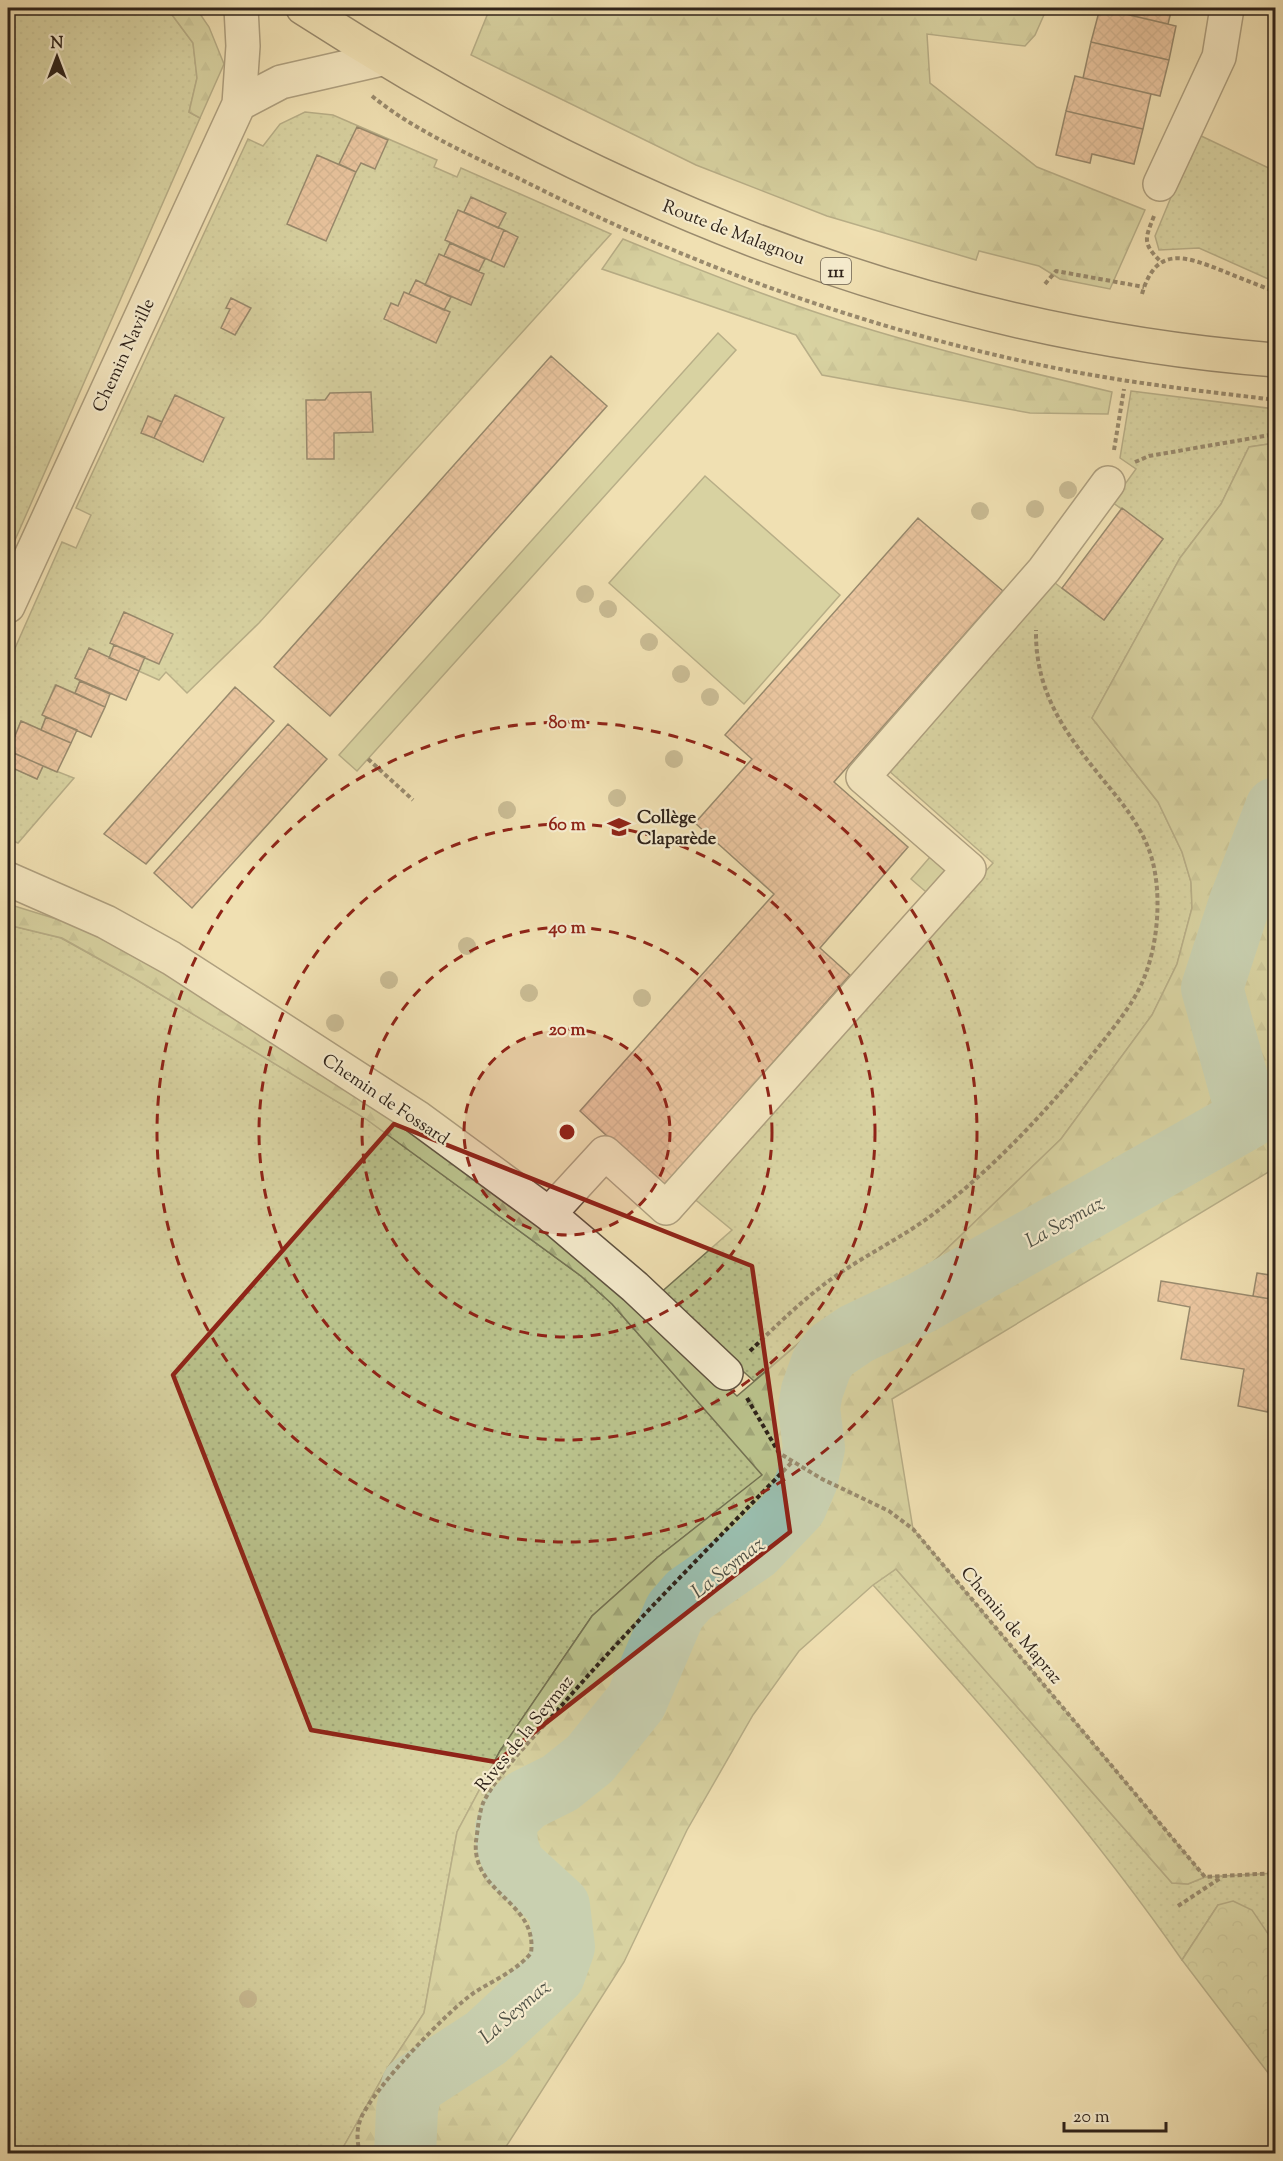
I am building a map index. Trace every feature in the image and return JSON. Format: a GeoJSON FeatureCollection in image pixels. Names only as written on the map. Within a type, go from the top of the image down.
{"type":"FeatureCollection","features":[{"type":"Feature","properties":{"kind":"main road","name":"Route de Malagnou"},"geometry":{"type":"LineString","coordinates":[[303,8],[382,59],[473,111],[640,194],[835,271],[972,310],[1071,332],[1160,347],[1275,360]]}},
{"type":"Feature","properties":{"kind":"street","name":"Chemin Naville"},"geometry":{"type":"LineString","coordinates":[[8,606],[239,104],[243,46],[241,8]]}},
{"type":"Feature","properties":{"kind":"street"},"geometry":{"type":"LineString","coordinates":[[1160,184],[1219,57],[1227,8]]}},
{"type":"Feature","properties":{"kind":"street"},"geometry":{"type":"LineString","coordinates":[[239,104],[281,82],[382,59]]}},
{"type":"Feature","properties":{"kind":"street"},"geometry":{"type":"LineString","coordinates":[[549,1214],[605,1153],[666,1208],[969,869],[863,777],[1044,570],[1108,483]]}},
{"type":"Feature","properties":{"kind":"street","name":"Chemin de Fossard"},"geometry":{"type":"LineString","coordinates":[[8,879],[106,922],[171,958],[417,1118],[549,1214],[635,1287],[726,1373]]}},
{"type":"Feature","properties":{"kind":"path"},"geometry":{"type":"LineString","coordinates":[[1160,184],[1158,207],[1146,236],[1146,243],[1161,262]]}},
{"type":"Feature","properties":{"kind":"path"},"geometry":{"type":"LineString","coordinates":[[1142,294],[1152,270],[1161,262],[1173,257],[1196,260],[1275,292]]}},
{"type":"Feature","properties":{"kind":"path"},"geometry":{"type":"LineString","coordinates":[[1045,284],[1056,272],[1144,287]]}},
{"type":"Feature","properties":{"kind":"path"},"geometry":{"type":"LineString","coordinates":[[1108,483],[1124,389]]}},
{"type":"Feature","properties":{"kind":"path"},"geometry":{"type":"LineString","coordinates":[[1108,483],[1134,463],[1149,456],[1275,434]]}},
{"type":"Feature","properties":{"kind":"path"},"geometry":{"type":"LineString","coordinates":[[726,1373],[794,1309],[831,1279],[913,1230],[978,1177],[1079,1071],[1126,1009],[1148,969],[1156,926],[1157,882],[1153,862],[1145,839],[1132,815],[1058,721],[1043,681],[1036,625]]}},
{"type":"Feature","properties":{"kind":"path"},"geometry":{"type":"LineString","coordinates":[[368,759],[413,801]]}},
{"type":"Feature","properties":{"kind":"path","name":"Chemin de Mapraz"},"geometry":{"type":"LineString","coordinates":[[726,1373],[754,1407],[778,1453],[822,1479],[889,1511],[913,1528],[1205,1877],[1275,1873]]}},
{"type":"Feature","properties":{"kind":"path","name":"Rives de la Seymaz"},"geometry":{"type":"LineString","coordinates":[[360,2154],[357,2129],[362,2116],[401,2063],[473,1994],[522,1964],[531,1953],[530,1930],[524,1916],[487,1881],[480,1864],[476,1843],[484,1802],[515,1759],[585,1679],[793,1461]]}},
{"type":"Feature","properties":{"kind":"path"},"geometry":{"type":"LineString","coordinates":[[1178,1906],[1224,1876]]}},
{"type":"Feature","properties":{"kind":"highlighted area"},"geometry":{"type":"Polygon","coordinates":[[[394,1124],[752,1266],[790,1532],[496,1762],[311,1730],[173,1375],[394,1124]]]}},
{"type":"Feature","properties":{"kind":"green space"},"geometry":{"type":"Polygon","coordinates":[[[8,8],[167,8],[193,43],[197,78],[189,112],[200,118],[8,556],[8,8]]]}},
{"type":"Feature","properties":{"kind":"green space"},"geometry":{"type":"Polygon","coordinates":[[[167,8],[196,8],[209,27],[224,64],[200,118],[189,112],[197,78],[193,43],[167,8]]]}},
{"type":"Feature","properties":{"kind":"green space"},"geometry":{"type":"Polygon","coordinates":[[[490,8],[1047,8],[1035,35],[1025,46],[927,34],[930,83],[1037,167],[1145,210],[1110,289],[1060,279],[1039,266],[979,251],[976,260],[827,216],[696,165],[471,55],[490,8]]]}},
{"type":"Feature","properties":{"kind":"green space"},"geometry":{"type":"Polygon","coordinates":[[[305,112],[333,115],[437,160],[434,167],[457,177],[461,168],[611,234],[259,623],[187,693],[166,672],[159,680],[89,649],[75,678],[80,681],[75,693],[55,685],[43,715],[46,717],[41,730],[21,721],[9,751],[14,753],[8,766],[8,664],[62,542],[76,548],[91,515],[76,508],[248,139],[263,146],[280,124],[305,112]]]}},
{"type":"Feature","properties":{"kind":"green space"},"geometry":{"type":"Polygon","coordinates":[[[1197,134],[1275,171],[1275,282],[1199,248],[1159,250],[1155,236],[1197,134]]]}},
{"type":"Feature","properties":{"kind":"green space"},"geometry":{"type":"Polygon","coordinates":[[[623,239],[799,307],[859,326],[1112,392],[1108,414],[1030,413],[822,375],[796,335],[602,269],[623,239]]]}},
{"type":"Feature","properties":{"kind":"green space"},"geometry":{"type":"Polygon","coordinates":[[[718,333],[736,350],[357,771],[339,755],[718,333]]]}},
{"type":"Feature","properties":{"kind":"green space"},"geometry":{"type":"Polygon","coordinates":[[[1131,391],[1275,409],[1275,443],[1249,447],[1221,504],[1180,558],[1092,718],[1158,802],[1182,852],[1191,882],[1192,908],[1177,964],[1152,1015],[1061,1139],[928,1267],[833,1314],[754,1381],[658,1295],[732,1230],[692,1197],[993,863],[888,770],[1051,580],[1104,620],[1163,539],[1112,502],[1136,469],[1120,458],[1131,391]]]}},
{"type":"Feature","properties":{"kind":"green space"},"geometry":{"type":"Polygon","coordinates":[[[1275,443],[1275,1168],[892,1399],[913,1529],[1205,1877],[1188,1884],[1172,1883],[896,1569],[873,1585],[799,1651],[753,1715],[687,1830],[624,1962],[502,2153],[340,2153],[389,2066],[424,2013],[457,1832],[500,1751],[592,1616],[658,1557],[762,1475],[612,1304],[581,1276],[366,1119],[135,979],[62,938],[8,925],[8,904],[66,922],[122,946],[381,1106],[627,1294],[737,1396],[833,1314],[928,1267],[1061,1139],[1152,1015],[1177,964],[1192,908],[1191,882],[1182,852],[1158,802],[1092,718],[1180,558],[1221,504],[1249,447],[1275,443]]]}},
{"type":"Feature","properties":{"kind":"green space"},"geometry":{"type":"Polygon","coordinates":[[[705,476],[840,595],[744,704],[609,583],[705,476]]]}},
{"type":"Feature","properties":{"kind":"green space"},"geometry":{"type":"Polygon","coordinates":[[[8,766],[37,779],[43,766],[74,778],[18,843],[8,839],[8,766]]]}},
{"type":"Feature","properties":{"kind":"green space"},"geometry":{"type":"Polygon","coordinates":[[[930,857],[951,876],[932,897],[911,879],[930,857]]]}},
{"type":"Feature","properties":{"kind":"green space"},"geometry":{"type":"Polygon","coordinates":[[[8,925],[61,938],[135,979],[366,1119],[581,1276],[612,1304],[763,1475],[658,1557],[592,1616],[500,1751],[457,1832],[424,2013],[389,2066],[340,2153],[8,2153],[8,925]]]}},
{"type":"Feature","properties":{"kind":"green space"},"geometry":{"type":"Polygon","coordinates":[[[896,1569],[1172,1883],[1188,1884],[1205,1877],[1275,1873],[1275,1944],[1218,1905],[1182,1960],[1110,1862],[1034,1767],[873,1585],[896,1569]]]}},
{"type":"Feature","properties":{"kind":"green space"},"geometry":{"type":"Polygon","coordinates":[[[1233,1901],[1252,1910],[1275,1944],[1275,2082],[1182,1960],[1218,1905],[1233,1901]]]}},
{"type":"Feature","properties":{"kind":"building"},"geometry":{"type":"Polygon","coordinates":[[[1100,8],[1172,8],[1168,24],[1100,8]]]}},
{"type":"Feature","properties":{"kind":"building"},"geometry":{"type":"Polygon","coordinates":[[[1100,8],[1176,26],[1169,60],[1091,42],[1100,8]]]}},
{"type":"Feature","properties":{"kind":"building"},"geometry":{"type":"Polygon","coordinates":[[[1091,42],[1169,60],[1160,96],[1083,78],[1091,42]]]}},
{"type":"Feature","properties":{"kind":"building"},"geometry":{"type":"Polygon","coordinates":[[[1075,76],[1151,94],[1143,129],[1066,111],[1075,76]]]}},
{"type":"Feature","properties":{"kind":"building"},"geometry":{"type":"Polygon","coordinates":[[[1066,111],[1143,129],[1134,164],[1092,154],[1090,163],[1056,155],[1066,111]]]}},
{"type":"Feature","properties":{"kind":"building"},"geometry":{"type":"Polygon","coordinates":[[[357,127],[388,140],[375,169],[361,163],[356,172],[339,164],[357,127]]]}},
{"type":"Feature","properties":{"kind":"building"},"geometry":{"type":"Polygon","coordinates":[[[317,155],[356,172],[326,241],[287,224],[317,155]]]}},
{"type":"Feature","properties":{"kind":"building"},"geometry":{"type":"Polygon","coordinates":[[[471,197],[506,213],[498,228],[464,212],[471,197]]]}},
{"type":"Feature","properties":{"kind":"building"},"geometry":{"type":"Polygon","coordinates":[[[458,210],[504,230],[491,261],[445,240],[458,210]]]}},
{"type":"Feature","properties":{"kind":"building"},"geometry":{"type":"Polygon","coordinates":[[[504,230],[518,237],[504,267],[491,261],[504,230]]]}},
{"type":"Feature","properties":{"kind":"building"},"geometry":{"type":"Polygon","coordinates":[[[450,243],[485,259],[479,271],[444,256],[450,243]]]}},
{"type":"Feature","properties":{"kind":"building"},"geometry":{"type":"Polygon","coordinates":[[[439,254],[484,274],[471,305],[425,285],[439,254]]]}},
{"type":"Feature","properties":{"kind":"building"},"geometry":{"type":"Polygon","coordinates":[[[416,280],[451,297],[444,310],[409,294],[416,280]]]}},
{"type":"Feature","properties":{"kind":"building"},"geometry":{"type":"Polygon","coordinates":[[[404,292],[450,312],[436,343],[384,319],[391,303],[398,306],[404,292]]]}},
{"type":"Feature","properties":{"kind":"building"},"geometry":{"type":"Polygon","coordinates":[[[231,298],[251,308],[235,335],[221,328],[230,309],[226,308],[231,298]]]}},
{"type":"Feature","properties":{"kind":"building"},"geometry":{"type":"Polygon","coordinates":[[[551,356],[607,406],[330,716],[274,667],[551,356]]]}},
{"type":"Feature","properties":{"kind":"building"},"geometry":{"type":"Polygon","coordinates":[[[371,392],[373,432],[334,433],[334,459],[307,459],[306,400],[325,400],[330,393],[371,392]]]}},
{"type":"Feature","properties":{"kind":"building"},"geometry":{"type":"Polygon","coordinates":[[[175,395],[224,418],[203,462],[154,438],[175,395]]]}},
{"type":"Feature","properties":{"kind":"building"},"geometry":{"type":"Polygon","coordinates":[[[148,416],[162,422],[154,438],[141,433],[148,416]]]}},
{"type":"Feature","properties":{"kind":"building"},"geometry":{"type":"Polygon","coordinates":[[[1122,508],[1163,539],[1104,620],[1062,588],[1122,508]]]}},
{"type":"Feature","properties":{"kind":"building"},"geometry":{"type":"Polygon","coordinates":[[[918,518],[1003,591],[834,782],[908,847],[820,948],[850,975],[663,1188],[580,1111],[774,894],[695,823],[752,759],[725,735],[918,518]]]}},
{"type":"Feature","properties":{"kind":"building"},"geometry":{"type":"Polygon","coordinates":[[[124,612],[173,634],[159,664],[110,643],[124,612]]]}},
{"type":"Feature","properties":{"kind":"building"},"geometry":{"type":"Polygon","coordinates":[[[114,645],[145,657],[139,671],[109,658],[114,645]]]}},
{"type":"Feature","properties":{"kind":"building"},"geometry":{"type":"Polygon","coordinates":[[[89,648],[139,671],[126,700],[75,678],[89,648]]]}},
{"type":"Feature","properties":{"kind":"building"},"geometry":{"type":"Polygon","coordinates":[[[80,681],[110,694],[105,707],[75,693],[80,681]]]}},
{"type":"Feature","properties":{"kind":"building"},"geometry":{"type":"Polygon","coordinates":[[[56,685],[105,707],[91,737],[42,715],[56,685]]]}},
{"type":"Feature","properties":{"kind":"building"},"geometry":{"type":"Polygon","coordinates":[[[235,687],[274,721],[146,864],[104,834],[235,687]]]}},
{"type":"Feature","properties":{"kind":"building"},"geometry":{"type":"Polygon","coordinates":[[[46,717],[77,730],[71,743],[41,730],[46,717]]]}},
{"type":"Feature","properties":{"kind":"building"},"geometry":{"type":"Polygon","coordinates":[[[21,721],[71,743],[57,772],[9,751],[21,721]]]}},
{"type":"Feature","properties":{"kind":"building"},"geometry":{"type":"Polygon","coordinates":[[[288,724],[327,759],[192,908],[154,873],[288,724]]]}},
{"type":"Feature","properties":{"kind":"building"},"geometry":{"type":"Polygon","coordinates":[[[14,753],[43,766],[37,779],[8,766],[14,753]]]}},
{"type":"Feature","properties":{"kind":"building"},"geometry":{"type":"Polygon","coordinates":[[[1257,1273],[1276,1276],[1276,1300],[1253,1296],[1257,1273]]]}},
{"type":"Feature","properties":{"kind":"building"},"geometry":{"type":"Polygon","coordinates":[[[1161,1281],[1276,1300],[1276,1368],[1268,1412],[1238,1406],[1244,1369],[1181,1359],[1190,1307],[1158,1301],[1161,1281]]]}},
{"type":"Feature","properties":{"kind":"waterway","name":"La Seymaz"},"geometry":{"type":"LineString","coordinates":[[405,2154],[407,2110],[412,2086],[486,2038],[554,1975],[564,1947],[559,1906],[514,1865],[507,1845],[506,1828],[511,1814],[526,1800],[560,1783],[590,1759],[636,1702],[675,1611],[689,1595],[754,1550],[796,1506],[807,1480],[814,1448],[809,1408],[812,1391],[822,1363],[831,1351],[856,1334],[921,1303],[1248,1118],[1212,988],[1239,905],[1276,808]]}},
{"type":"Feature","properties":{"kind":"place","name":"Collège Claparède"},"geometry":{"type":"Point","coordinates":[619,827]}}]}
